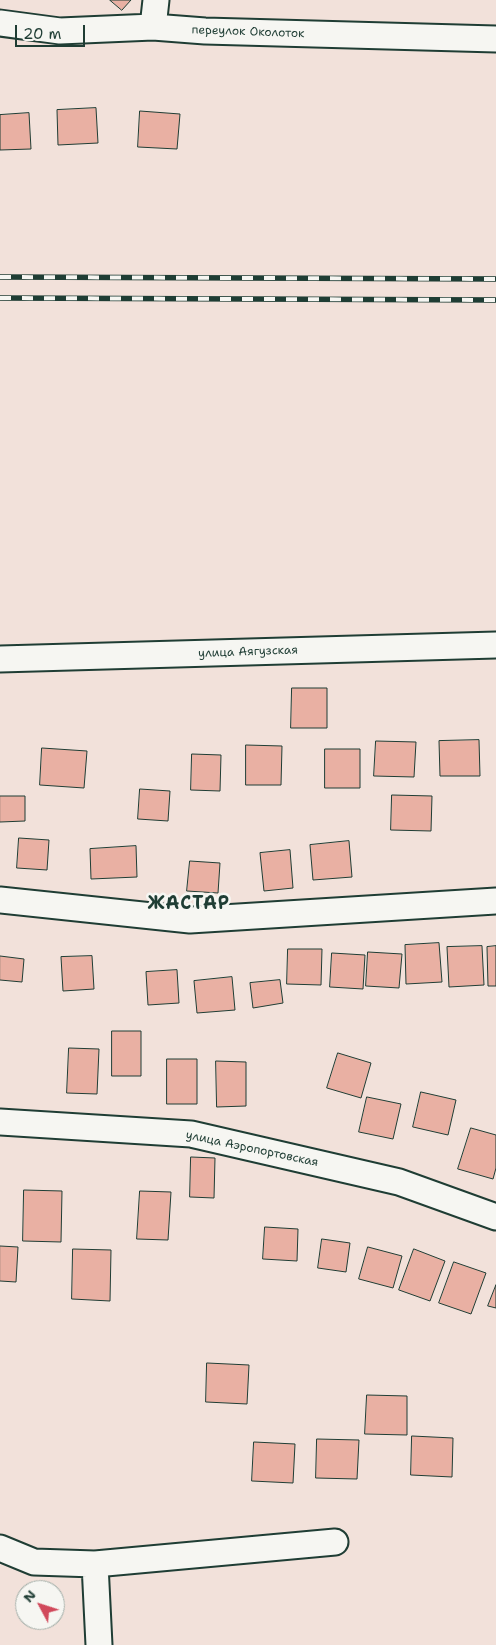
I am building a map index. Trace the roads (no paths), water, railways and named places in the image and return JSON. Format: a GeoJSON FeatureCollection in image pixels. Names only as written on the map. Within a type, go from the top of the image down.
{"type":"FeatureCollection","features":[{"type":"Feature","properties":{"kind":"street"},"geometry":{"type":"LineString","coordinates":[[153,27],[156,0]]}},
{"type":"Feature","properties":{"kind":"street","name":"переулок Околоток"},"geometry":{"type":"LineString","coordinates":[[0,23],[60,31],[153,27],[205,31],[496,39]]}},
{"type":"Feature","properties":{"kind":"street","name":"улица Аягузская"},"geometry":{"type":"LineString","coordinates":[[0,659],[496,645]]}},
{"type":"Feature","properties":{"kind":"street"},"geometry":{"type":"LineString","coordinates":[[0,900],[190,920],[496,902]]}},
{"type":"Feature","properties":{"kind":"street","name":"улица Аэропортовская"},"geometry":{"type":"LineString","coordinates":[[0,1122],[191,1134],[399,1182],[496,1217]]}},
{"type":"Feature","properties":{"kind":"street"},"geometry":{"type":"LineString","coordinates":[[0,1548],[34,1562],[95,1564],[335,1542]]}},
{"type":"Feature","properties":{"kind":"street"},"geometry":{"type":"LineString","coordinates":[[95,1564],[99,1645]]}},
{"type":"Feature","properties":{"kind":"railway"},"geometry":{"type":"LineString","coordinates":[[0,277],[496,279]]}},
{"type":"Feature","properties":{"kind":"railway"},"geometry":{"type":"LineString","coordinates":[[0,298],[496,300]]}},
{"type":"Feature","properties":{"kind":"district","name":"ЖАСТАР"},"geometry":{"type":"Point","coordinates":[189,904]}}]}
